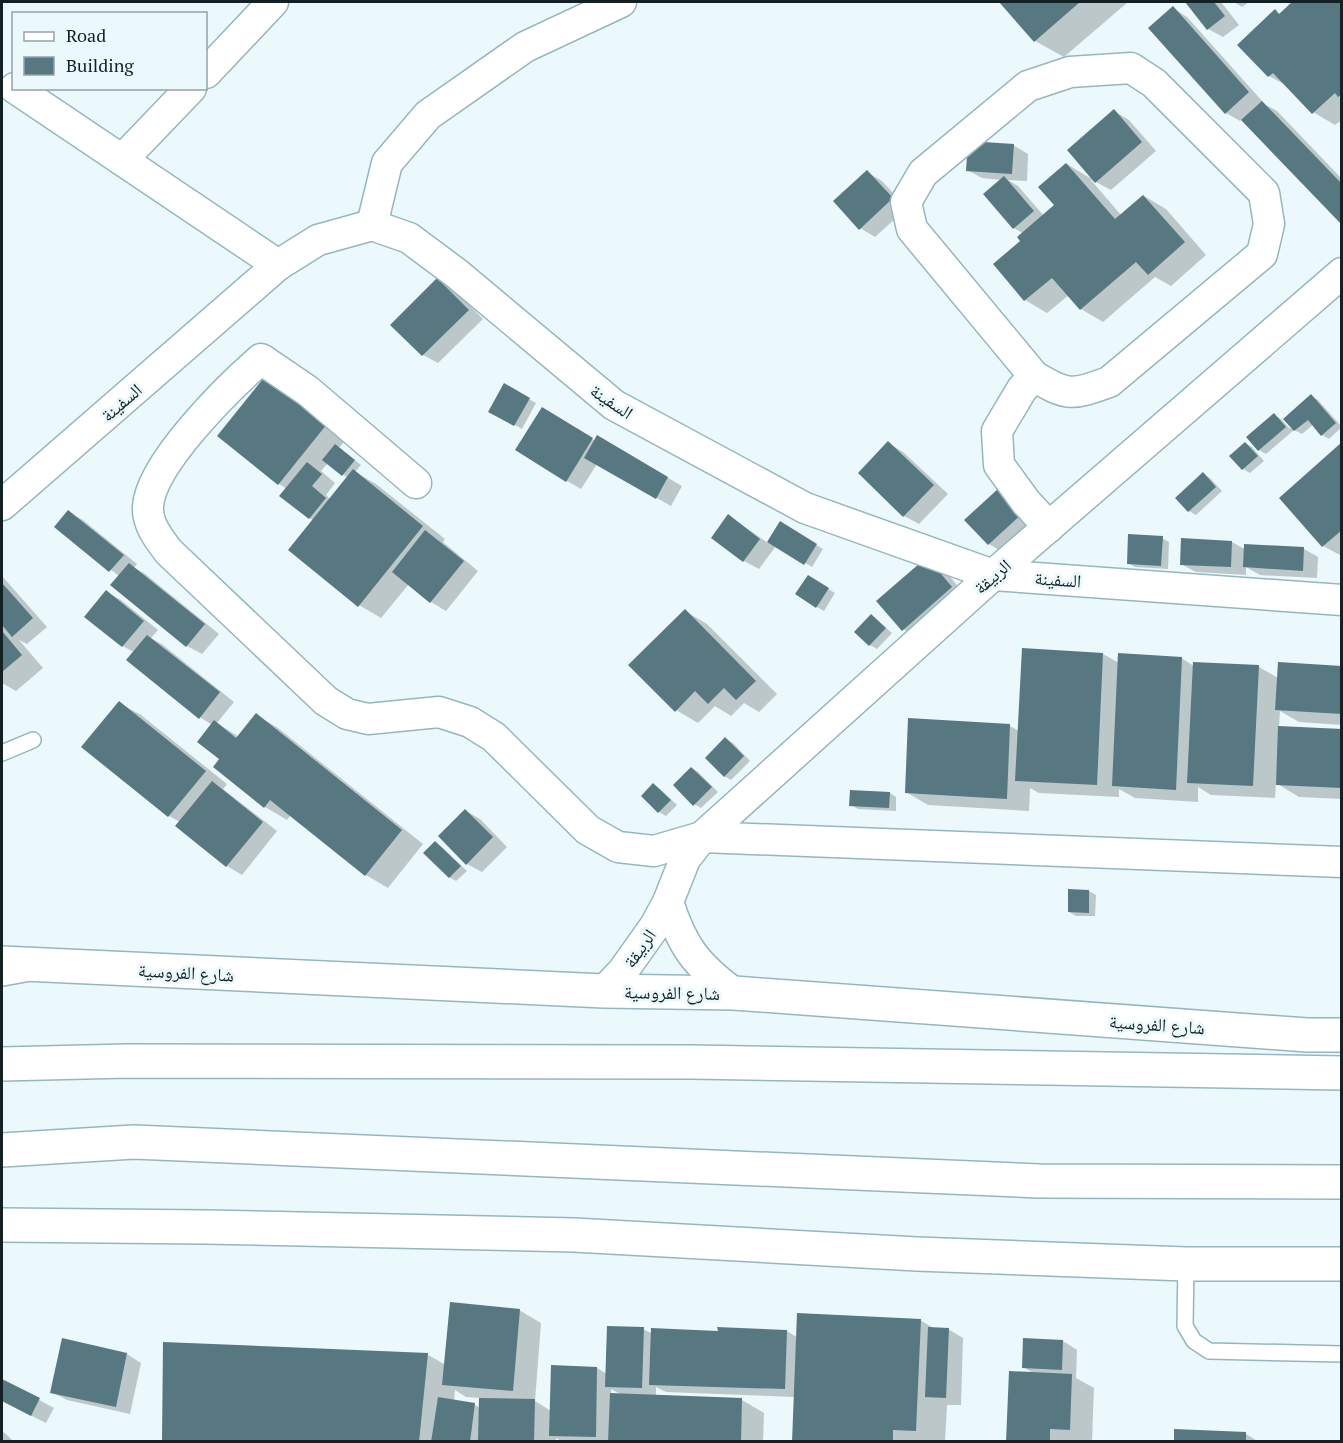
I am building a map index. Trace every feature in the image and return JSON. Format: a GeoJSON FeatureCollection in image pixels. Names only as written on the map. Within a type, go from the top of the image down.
{"type":"FeatureCollection","features":[{"type":"Feature","properties":{"kind":"main road","name":"شارع الفروسية"},"geometry":{"type":"LineString","coordinates":[[9,966],[604,991],[734,993],[1307,1035],[1341,1035]]}},
{"type":"Feature","properties":{"kind":"main road"},"geometry":{"type":"LineString","coordinates":[[2,1064],[127,1061],[692,1062],[1341,1073]]}},
{"type":"Feature","properties":{"kind":"main road"},"geometry":{"type":"LineString","coordinates":[[2,1150],[134,1142],[1039,1180],[1341,1182]]}},
{"type":"Feature","properties":{"kind":"main road"},"geometry":{"type":"LineString","coordinates":[[2,1225],[217,1227],[574,1236],[917,1254],[1186,1264],[1341,1264]]}},
{"type":"Feature","properties":{"kind":"street"},"geometry":{"type":"LineString","coordinates":[[207,72],[273,2]]}},
{"type":"Feature","properties":{"kind":"street"},"geometry":{"type":"LineString","coordinates":[[372,225],[387,163],[428,115],[525,47],[621,2]]}},
{"type":"Feature","properties":{"kind":"street"},"geometry":{"type":"LineString","coordinates":[[1131,68],[1154,83],[1264,193],[1269,224],[1262,254],[1109,382],[1079,393],[1056,390],[1034,376],[912,229],[906,202],[923,173],[1028,86],[1070,72],[1131,68]]}},
{"type":"Feature","properties":{"kind":"street"},"geometry":{"type":"LineString","coordinates":[[17,90],[278,265]]}},
{"type":"Feature","properties":{"kind":"street"},"geometry":{"type":"LineString","coordinates":[[122,160],[189,90]]}},
{"type":"Feature","properties":{"kind":"street","name":"السفينة"},"geometry":{"type":"LineString","coordinates":[[2,505],[278,265],[318,240],[372,225],[409,238],[456,273],[614,405],[805,508],[993,575],[1341,600]]}},
{"type":"Feature","properties":{"kind":"street","name":"الربيقة"},"geometry":{"type":"LineString","coordinates":[[604,991],[640,949],[668,902],[685,859],[702,837],[993,575],[1341,273]]}},
{"type":"Feature","properties":{"kind":"street"},"geometry":{"type":"LineString","coordinates":[[416,483],[308,392],[261,359],[231,385],[165,463],[153,487],[148,508],[153,531],[169,552],[326,701],[347,714],[368,719],[440,712],[470,722],[494,737],[588,830],[618,847],[654,852],[702,837],[1341,862]]}},
{"type":"Feature","properties":{"kind":"street"},"geometry":{"type":"LineString","coordinates":[[1034,376],[1022,389],[997,430],[999,465],[1048,527]]}},
{"type":"Feature","properties":{"kind":"street","name":"الربيقة"},"geometry":{"type":"LineString","coordinates":[[668,902],[677,930],[691,954],[710,976],[734,993]]}},
{"type":"Feature","properties":{"kind":"lane"},"geometry":{"type":"LineString","coordinates":[[2,753],[33,740]]}},
{"type":"Feature","properties":{"kind":"lane"},"geometry":{"type":"LineString","coordinates":[[1186,1264],[1185,1326],[1194,1341],[1209,1351],[1341,1354]]}},
{"type":"Feature","properties":{"kind":"building"},"geometry":{"type":"Polygon","coordinates":[[[999,2],[1080,2],[1034,42],[999,2]]]}},
{"type":"Feature","properties":{"kind":"building"},"geometry":{"type":"Polygon","coordinates":[[[1185,2],[1214,2],[1225,16],[1207,30],[1185,2]]]}},
{"type":"Feature","properties":{"kind":"building"},"geometry":{"type":"Polygon","coordinates":[[[1292,2],[1342,2],[1342,94],[1338,97],[1335,93],[1312,114],[1273,73],[1268,77],[1237,45],[1275,9],[1279,14],[1292,2]]]}},
{"type":"Feature","properties":{"kind":"building"},"geometry":{"type":"Polygon","coordinates":[[[1173,6],[1249,92],[1225,114],[1148,28],[1173,6]]]}},
{"type":"Feature","properties":{"kind":"building"},"geometry":{"type":"Polygon","coordinates":[[[1262,101],[1342,184],[1342,225],[1241,120],[1262,101]]]}},
{"type":"Feature","properties":{"kind":"building"},"geometry":{"type":"Polygon","coordinates":[[[1114,109],[1142,142],[1095,183],[1067,150],[1114,109]]]}},
{"type":"Feature","properties":{"kind":"building"},"geometry":{"type":"Polygon","coordinates":[[[968,141],[1014,144],[1012,174],[966,171],[968,141]]]}},
{"type":"Feature","properties":{"kind":"building"},"geometry":{"type":"Polygon","coordinates":[[[1066,163],[1115,219],[1143,195],[1185,242],[1148,275],[1136,262],[1080,310],[1052,278],[1024,301],[993,264],[1020,241],[1017,237],[1054,205],[1038,187],[1066,163]]]}},
{"type":"Feature","properties":{"kind":"building"},"geometry":{"type":"Polygon","coordinates":[[[867,170],[893,198],[859,230],[833,201],[867,170]]]}},
{"type":"Feature","properties":{"kind":"building"},"geometry":{"type":"Polygon","coordinates":[[[1004,176],[1034,211],[1013,229],[983,194],[1004,176]]]}},
{"type":"Feature","properties":{"kind":"building"},"geometry":{"type":"Polygon","coordinates":[[[437,278],[469,310],[422,356],[390,325],[437,278]]]}},
{"type":"Feature","properties":{"kind":"building"},"geometry":{"type":"Polygon","coordinates":[[[266,375],[327,424],[278,485],[217,436],[266,375]]]}},
{"type":"Feature","properties":{"kind":"building"},"geometry":{"type":"Polygon","coordinates":[[[504,383],[530,398],[514,426],[488,412],[504,383]]]}},
{"type":"Feature","properties":{"kind":"building"},"geometry":{"type":"Polygon","coordinates":[[[1311,394],[1336,423],[1321,436],[1308,420],[1294,431],[1283,419],[1311,394]]]}},
{"type":"Feature","properties":{"kind":"building"},"geometry":{"type":"Polygon","coordinates":[[[542,407],[593,438],[566,482],[515,450],[542,407]]]}},
{"type":"Feature","properties":{"kind":"building"},"geometry":{"type":"Polygon","coordinates":[[[1274,413],[1286,427],[1258,451],[1246,437],[1274,413]]]}},
{"type":"Feature","properties":{"kind":"building"},"geometry":{"type":"Polygon","coordinates":[[[597,435],[668,477],[656,499],[584,458],[597,435]]]}},
{"type":"Feature","properties":{"kind":"building"},"geometry":{"type":"Polygon","coordinates":[[[888,441],[934,485],[903,517],[858,473],[888,441]]]}},
{"type":"Feature","properties":{"kind":"building"},"geometry":{"type":"Polygon","coordinates":[[[1245,442],[1258,456],[1242,470],[1229,456],[1245,442]]]}},
{"type":"Feature","properties":{"kind":"building"},"geometry":{"type":"Polygon","coordinates":[[[1342,442],[1342,530],[1322,547],[1279,498],[1342,442]]]}},
{"type":"Feature","properties":{"kind":"building"},"geometry":{"type":"Polygon","coordinates":[[[335,444],[355,460],[342,476],[322,460],[335,444]]]}},
{"type":"Feature","properties":{"kind":"building"},"geometry":{"type":"Polygon","coordinates":[[[307,462],[322,474],[312,486],[326,498],[309,519],[279,496],[307,462]]]}},
{"type":"Feature","properties":{"kind":"building"},"geometry":{"type":"Polygon","coordinates":[[[353,469],[423,526],[358,607],[288,550],[353,469]]]}},
{"type":"Feature","properties":{"kind":"building"},"geometry":{"type":"Polygon","coordinates":[[[1203,472],[1216,487],[1188,512],[1175,498],[1203,472]]]}},
{"type":"Feature","properties":{"kind":"building"},"geometry":{"type":"Polygon","coordinates":[[[999,488],[1023,513],[988,545],[964,520],[999,488]]]}},
{"type":"Feature","properties":{"kind":"building"},"geometry":{"type":"Polygon","coordinates":[[[68,510],[124,555],[109,572],[54,527],[68,510]]]}},
{"type":"Feature","properties":{"kind":"building"},"geometry":{"type":"Polygon","coordinates":[[[728,514],[760,539],[743,562],[711,538],[728,514]]]}},
{"type":"Feature","properties":{"kind":"building"},"geometry":{"type":"Polygon","coordinates":[[[780,521],[817,544],[804,565],[767,542],[780,521]]]}},
{"type":"Feature","properties":{"kind":"building"},"geometry":{"type":"Polygon","coordinates":[[[425,530],[464,561],[430,603],[392,572],[425,530]]]}},
{"type":"Feature","properties":{"kind":"building"},"geometry":{"type":"Polygon","coordinates":[[[1128,534],[1163,536],[1161,566],[1127,564],[1128,534]]]}},
{"type":"Feature","properties":{"kind":"building"},"geometry":{"type":"Polygon","coordinates":[[[1181,538],[1232,541],[1231,567],[1180,565],[1181,538]]]}},
{"type":"Feature","properties":{"kind":"building"},"geometry":{"type":"Polygon","coordinates":[[[1244,544],[1304,547],[1303,571],[1243,567],[1244,544]]]}},
{"type":"Feature","properties":{"kind":"building"},"geometry":{"type":"Polygon","coordinates":[[[927,557],[952,587],[902,631],[876,601],[927,557]]]}},
{"type":"Feature","properties":{"kind":"building"},"geometry":{"type":"Polygon","coordinates":[[[129,563],[205,624],[186,647],[110,585],[129,563]]]}},
{"type":"Feature","properties":{"kind":"building"},"geometry":{"type":"Polygon","coordinates":[[[808,575],[829,588],[816,608],[795,594],[808,575]]]}},
{"type":"Feature","properties":{"kind":"building"},"geometry":{"type":"Polygon","coordinates":[[[2,583],[33,618],[12,637],[2,625],[2,583]]]}},
{"type":"Feature","properties":{"kind":"building"},"geometry":{"type":"Polygon","coordinates":[[[106,590],[144,621],[122,647],[84,617],[106,590]]]}},
{"type":"Feature","properties":{"kind":"building"},"geometry":{"type":"Polygon","coordinates":[[[685,609],[756,681],[736,700],[724,688],[708,704],[695,691],[675,712],[628,665],[685,609]]]}},
{"type":"Feature","properties":{"kind":"building"},"geometry":{"type":"Polygon","coordinates":[[[871,614],[886,628],[869,646],[854,632],[871,614]]]}},
{"type":"Feature","properties":{"kind":"building"},"geometry":{"type":"Polygon","coordinates":[[[2,631],[22,655],[2,672],[2,631]]]}},
{"type":"Feature","properties":{"kind":"building"},"geometry":{"type":"Polygon","coordinates":[[[147,635],[220,692],[199,719],[126,660],[147,635]]]}},
{"type":"Feature","properties":{"kind":"building"},"geometry":{"type":"Polygon","coordinates":[[[1022,648],[1103,653],[1097,785],[1015,781],[1022,648]]]}},
{"type":"Feature","properties":{"kind":"building"},"geometry":{"type":"Polygon","coordinates":[[[1118,653],[1182,657],[1176,790],[1112,786],[1118,653]]]}},
{"type":"Feature","properties":{"kind":"building"},"geometry":{"type":"Polygon","coordinates":[[[1193,662],[1259,665],[1253,786],[1187,783],[1193,662]]]}},
{"type":"Feature","properties":{"kind":"building"},"geometry":{"type":"Polygon","coordinates":[[[1278,662],[1342,666],[1342,714],[1275,710],[1278,662]]]}},
{"type":"Feature","properties":{"kind":"building"},"geometry":{"type":"Polygon","coordinates":[[[119,701],[206,771],[168,817],[81,747],[119,701]]]}},
{"type":"Feature","properties":{"kind":"building"},"geometry":{"type":"Polygon","coordinates":[[[256,713],[402,830],[365,876],[270,800],[264,808],[213,767],[219,759],[197,742],[214,720],[236,738],[256,713]]]}},
{"type":"Feature","properties":{"kind":"building"},"geometry":{"type":"Polygon","coordinates":[[[908,718],[1010,724],[1007,799],[905,793],[908,718]]]}},
{"type":"Feature","properties":{"kind":"building"},"geometry":{"type":"Polygon","coordinates":[[[1278,726],[1342,729],[1342,788],[1276,785],[1278,726]]]}},
{"type":"Feature","properties":{"kind":"building"},"geometry":{"type":"Polygon","coordinates":[[[725,737],[744,756],[724,777],[705,758],[725,737]]]}},
{"type":"Feature","properties":{"kind":"building"},"geometry":{"type":"Polygon","coordinates":[[[691,767],[712,787],[693,806],[673,785],[691,767]]]}},
{"type":"Feature","properties":{"kind":"building"},"geometry":{"type":"Polygon","coordinates":[[[212,781],[263,822],[226,867],[175,826],[212,781]]]}},
{"type":"Feature","properties":{"kind":"building"},"geometry":{"type":"Polygon","coordinates":[[[653,783],[671,800],[658,813],[641,796],[653,783]]]}},
{"type":"Feature","properties":{"kind":"building"},"geometry":{"type":"Polygon","coordinates":[[[850,790],[890,792],[889,808],[849,806],[850,790]]]}},
{"type":"Feature","properties":{"kind":"building"},"geometry":{"type":"Polygon","coordinates":[[[465,809],[493,837],[466,865],[438,836],[465,809]]]}},
{"type":"Feature","properties":{"kind":"building"},"geometry":{"type":"Polygon","coordinates":[[[435,841],[461,866],[449,878],[423,853],[435,841]]]}},
{"type":"Feature","properties":{"kind":"building"},"geometry":{"type":"Polygon","coordinates":[[[1068,889],[1089,890],[1089,913],[1068,912],[1068,889]]]}},
{"type":"Feature","properties":{"kind":"building"},"geometry":{"type":"Polygon","coordinates":[[[450,1302],[520,1309],[513,1391],[442,1385],[450,1302]]]}},
{"type":"Feature","properties":{"kind":"building"},"geometry":{"type":"Polygon","coordinates":[[[797,1313],[921,1319],[916,1431],[893,1430],[893,1442],[792,1442],[797,1313]]]}},
{"type":"Feature","properties":{"kind":"building"},"geometry":{"type":"Polygon","coordinates":[[[607,1326],[644,1327],[642,1388],[605,1387],[607,1326]]]}},
{"type":"Feature","properties":{"kind":"building"},"geometry":{"type":"Polygon","coordinates":[[[717,1327],[787,1330],[785,1389],[649,1385],[651,1328],[718,1331],[717,1327]]]}},
{"type":"Feature","properties":{"kind":"building"},"geometry":{"type":"Polygon","coordinates":[[[928,1327],[949,1328],[946,1398],[925,1397],[928,1327]]]}},
{"type":"Feature","properties":{"kind":"building"},"geometry":{"type":"Polygon","coordinates":[[[62,1338],[127,1353],[116,1407],[50,1393],[62,1338]]]}},
{"type":"Feature","properties":{"kind":"building"},"geometry":{"type":"Polygon","coordinates":[[[1023,1338],[1063,1340],[1062,1370],[1022,1368],[1023,1338]]]}},
{"type":"Feature","properties":{"kind":"building"},"geometry":{"type":"Polygon","coordinates":[[[163,1342],[428,1353],[419,1442],[162,1440],[163,1342]]]}},
{"type":"Feature","properties":{"kind":"building"},"geometry":{"type":"Polygon","coordinates":[[[551,1365],[597,1367],[596,1437],[549,1436],[551,1365]]]}},
{"type":"Feature","properties":{"kind":"building"},"geometry":{"type":"Polygon","coordinates":[[[1009,1371],[1072,1374],[1070,1430],[1050,1429],[1050,1442],[1006,1442],[1009,1371]]]}},
{"type":"Feature","properties":{"kind":"building"},"geometry":{"type":"Polygon","coordinates":[[[2,1379],[40,1398],[31,1416],[2,1401],[2,1379]]]}},
{"type":"Feature","properties":{"kind":"building"},"geometry":{"type":"Polygon","coordinates":[[[610,1393],[742,1398],[741,1442],[608,1442],[610,1393]]]}},
{"type":"Feature","properties":{"kind":"building"},"geometry":{"type":"Polygon","coordinates":[[[438,1397],[475,1403],[470,1442],[431,1442],[438,1397]]]}},
{"type":"Feature","properties":{"kind":"building"},"geometry":{"type":"Polygon","coordinates":[[[479,1398],[535,1399],[534,1442],[478,1442],[479,1398]]]}},
{"type":"Feature","properties":{"kind":"building"},"geometry":{"type":"Polygon","coordinates":[[[1174,1429],[1246,1432],[1246,1442],[1174,1442],[1174,1429]]]}}]}
